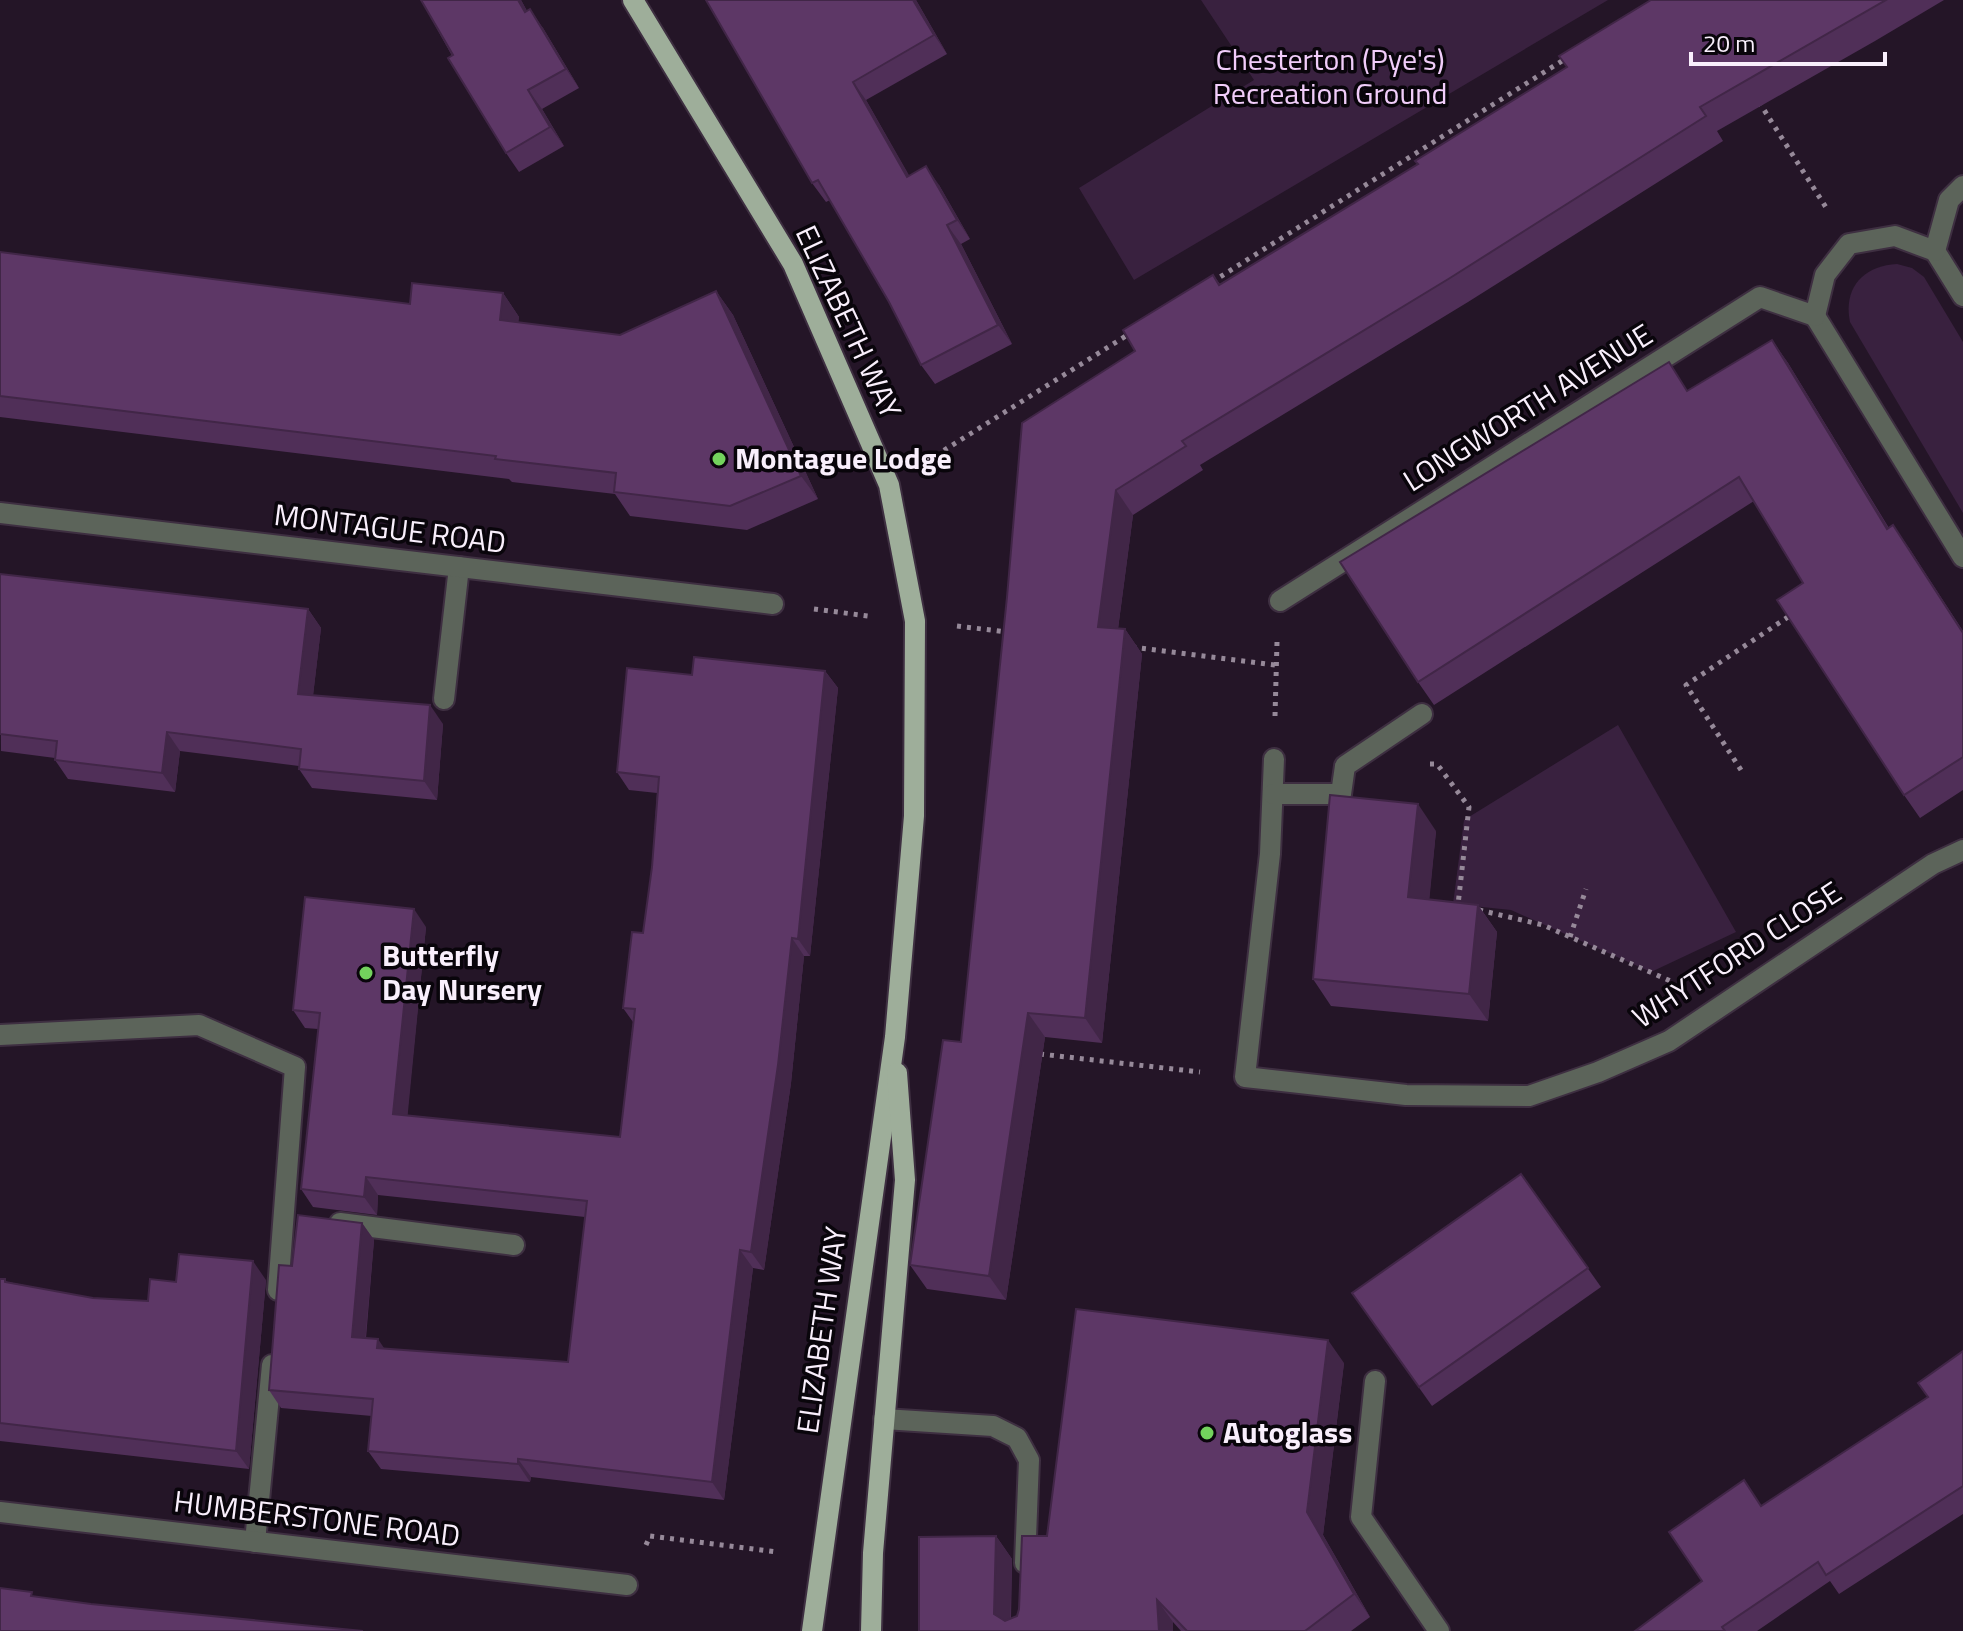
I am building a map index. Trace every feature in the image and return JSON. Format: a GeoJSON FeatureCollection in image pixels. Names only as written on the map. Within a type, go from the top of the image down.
{"type":"FeatureCollection","features":[{"type":"Feature","properties":{"kind":"main road","name":"ELIZABETH WAY"},"geometry":{"type":"LineString","coordinates":[[633,0],[793,264],[889,485],[915,621],[914,816],[895,1037],[812,1631]]}},
{"type":"Feature","properties":{"kind":"main road","name":"ELIZABETH WAY"},"geometry":{"type":"LineString","coordinates":[[871,1631],[873,1553],[905,1180],[895,1037]]}},
{"type":"Feature","properties":{"kind":"street"},"geometry":{"type":"LineString","coordinates":[[1935,251],[1949,200],[1963,186]]}},
{"type":"Feature","properties":{"kind":"street"},"geometry":{"type":"LineString","coordinates":[[1963,296],[1935,251],[1895,236],[1849,244],[1825,275],[1815,316],[1963,557]]}},
{"type":"Feature","properties":{"kind":"street","name":"LONGWORTH AVENUE"},"geometry":{"type":"LineString","coordinates":[[1280,601],[1760,297],[1815,316]]}},
{"type":"Feature","properties":{"kind":"street","name":"MONTAGUE ROAD"},"geometry":{"type":"LineString","coordinates":[[0,513],[773,604]]}},
{"type":"Feature","properties":{"kind":"street"},"geometry":{"type":"LineString","coordinates":[[444,699],[459,567]]}},
{"type":"Feature","properties":{"kind":"street"},"geometry":{"type":"LineString","coordinates":[[1273,794],[1341,794],[1345,766],[1422,714]]}},
{"type":"Feature","properties":{"kind":"street"},"geometry":{"type":"LineString","coordinates":[[1245,1077],[1270,854],[1274,759]]}},
{"type":"Feature","properties":{"kind":"street","name":"WHYTFORD CLOSE"},"geometry":{"type":"LineString","coordinates":[[1245,1077],[1406,1095],[1529,1096],[1598,1072],[1669,1041],[1933,864],[1963,850]]}},
{"type":"Feature","properties":{"kind":"street"},"geometry":{"type":"LineString","coordinates":[[0,1035],[199,1025],[295,1067],[299,1218],[276,1316]]}},
{"type":"Feature","properties":{"kind":"street"},"geometry":{"type":"LineString","coordinates":[[299,1218],[514,1245]]}},
{"type":"Feature","properties":{"kind":"street"},"geometry":{"type":"LineString","coordinates":[[255,1542],[274,1345]]}},
{"type":"Feature","properties":{"kind":"street"},"geometry":{"type":"LineString","coordinates":[[1375,1381],[1361,1517],[1439,1631]]}},
{"type":"Feature","properties":{"kind":"street"},"geometry":{"type":"LineString","coordinates":[[884,1419],[993,1426],[1017,1438],[1029,1460],[1024,1584]]}},
{"type":"Feature","properties":{"kind":"street","name":"HUMBERSTONE ROAD"},"geometry":{"type":"LineString","coordinates":[[0,1512],[627,1585]]}},
{"type":"Feature","properties":{"kind":"path"},"geometry":{"type":"LineString","coordinates":[[1203,287],[1565,59]]}},
{"type":"Feature","properties":{"kind":"path"},"geometry":{"type":"LineString","coordinates":[[1752,91],[1849,244]]}},
{"type":"Feature","properties":{"kind":"path"},"geometry":{"type":"LineString","coordinates":[[889,485],[1136,329]]}},
{"type":"Feature","properties":{"kind":"path"},"geometry":{"type":"LineString","coordinates":[[1274,759],[1275,665],[1280,601]]}},
{"type":"Feature","properties":{"kind":"path"},"geometry":{"type":"LineString","coordinates":[[773,604],[1009,633]]}},
{"type":"Feature","properties":{"kind":"path"},"geometry":{"type":"LineString","coordinates":[[1741,770],[1686,685],[1792,615]]}},
{"type":"Feature","properties":{"kind":"path"},"geometry":{"type":"LineString","coordinates":[[1119,646],[1275,665]]}},
{"type":"Feature","properties":{"kind":"path"},"geometry":{"type":"LineString","coordinates":[[1395,733],[1414,765],[1437,764],[1469,807],[1458,905],[1543,925],[1685,987]]}},
{"type":"Feature","properties":{"kind":"path"},"geometry":{"type":"LineString","coordinates":[[1570,937],[1586,889]]}},
{"type":"Feature","properties":{"kind":"path"},"geometry":{"type":"LineString","coordinates":[[1032,1053],[1245,1077]]}},
{"type":"Feature","properties":{"kind":"path"},"geometry":{"type":"LineString","coordinates":[[627,1585],[650,1536],[821,1557]]}},
{"type":"Feature","properties":{"kind":"green space","name":"Chesterton (Pye's) Recreation Ground"},"geometry":{"type":"Polygon","coordinates":[[[1201,0],[1608,0],[1134,280],[1079,188],[1254,80],[1201,0]]]}},
{"type":"Feature","properties":{"kind":"green space"},"geometry":{"type":"Polygon","coordinates":[[[1897,264],[1912,268],[1924,277],[1963,342],[1963,513],[1850,322],[1850,299],[1858,281],[1874,269],[1897,264]]]}},
{"type":"Feature","properties":{"kind":"green space"},"geometry":{"type":"Polygon","coordinates":[[[1618,725],[1736,932],[1651,972],[1511,910],[1453,904],[1464,820],[1618,725]]]}},
{"type":"Feature","properties":{"kind":"building"},"geometry":{"type":"Polygon","coordinates":[[[421,0],[518,0],[525,12],[530,9],[566,69],[528,90],[550,127],[506,153],[448,58],[453,55],[421,0]]]}},
{"type":"Feature","properties":{"kind":"building"},"geometry":{"type":"Polygon","coordinates":[[[706,0],[913,0],[934,35],[853,82],[907,177],[926,166],[957,220],[947,225],[998,325],[921,365],[889,302],[818,180],[812,183],[706,0]]]}},
{"type":"Feature","properties":{"kind":"building"},"geometry":{"type":"Polygon","coordinates":[[[1651,0],[1886,0],[1700,107],[1706,116],[1450,278],[1182,441],[1186,446],[1116,490],[1098,627],[1125,629],[1085,1018],[1028,1013],[989,1276],[910,1265],[943,1040],[961,1042],[1022,423],[1135,351],[1123,330],[1213,275],[1219,285],[1418,164],[1415,161],[1567,67],[1559,56],[1651,0]]]}},
{"type":"Feature","properties":{"kind":"building"},"geometry":{"type":"Polygon","coordinates":[[[0,252],[410,304],[412,283],[503,293],[500,320],[620,335],[716,291],[801,476],[730,506],[614,492],[616,473],[0,396],[0,252]]]}},
{"type":"Feature","properties":{"kind":"building"},"geometry":{"type":"Polygon","coordinates":[[[1772,340],[1887,529],[1893,525],[1963,633],[1963,757],[1904,795],[1777,600],[1803,583],[1739,477],[1418,682],[1340,562],[1669,362],[1687,391],[1772,340]]]}},
{"type":"Feature","properties":{"kind":"building"},"geometry":{"type":"Polygon","coordinates":[[[0,574],[308,609],[298,694],[430,705],[424,781],[299,769],[301,749],[167,732],[162,773],[55,760],[57,741],[0,734],[0,574]]]}},
{"type":"Feature","properties":{"kind":"building"},"geometry":{"type":"Polygon","coordinates":[[[694,657],[825,671],[798,939],[792,938],[778,1065],[751,1252],[740,1250],[712,1482],[518,1459],[518,1464],[368,1451],[373,1399],[269,1390],[279,1265],[292,1266],[298,1215],[362,1223],[352,1337],[378,1339],[377,1348],[568,1362],[587,1201],[366,1177],[364,1197],[301,1189],[320,1013],[293,1010],[305,897],[414,909],[393,1114],[620,1137],[635,1009],[623,1008],[632,932],[643,933],[659,777],[617,772],[627,668],[692,675],[694,657]]]}},
{"type":"Feature","properties":{"kind":"building"},"geometry":{"type":"Polygon","coordinates":[[[1330,795],[1418,804],[1408,897],[1478,905],[1469,994],[1313,979],[1330,795]]]}},
{"type":"Feature","properties":{"kind":"building"},"geometry":{"type":"Polygon","coordinates":[[[1521,1174],[1588,1268],[1419,1387],[1352,1293],[1521,1174]]]}},
{"type":"Feature","properties":{"kind":"building"},"geometry":{"type":"Polygon","coordinates":[[[179,1254],[253,1261],[236,1451],[0,1423],[0,1279],[93,1298],[148,1301],[150,1279],[176,1282],[179,1254]]]}},
{"type":"Feature","properties":{"kind":"building"},"geometry":{"type":"Polygon","coordinates":[[[1076,1309],[1328,1340],[1307,1512],[1354,1594],[1305,1631],[1187,1631],[1157,1600],[1159,1631],[919,1631],[919,1537],[996,1536],[994,1614],[1005,1621],[1017,1616],[1022,1536],[1047,1536],[1076,1309]]]}},
{"type":"Feature","properties":{"kind":"building"},"geometry":{"type":"Polygon","coordinates":[[[1963,1351],[1963,1486],[1826,1575],[1818,1562],[1722,1627],[1725,1631],[1635,1631],[1702,1581],[1669,1532],[1744,1480],[1761,1506],[1928,1397],[1918,1383],[1963,1351]]]}},
{"type":"Feature","properties":{"kind":"building"},"geometry":{"type":"Polygon","coordinates":[[[0,1588],[32,1592],[31,1596],[91,1604],[363,1631],[0,1631],[0,1588]]]}},
{"type":"Feature","properties":{"kind":"place","name":"Montague Lodge"},"geometry":{"type":"Point","coordinates":[719,459]}},
{"type":"Feature","properties":{"kind":"place","name":"Butterfly Day Nursery"},"geometry":{"type":"Point","coordinates":[366,973]}},
{"type":"Feature","properties":{"kind":"place","name":"Autoglass"},"geometry":{"type":"Point","coordinates":[1207,1433]}}]}
